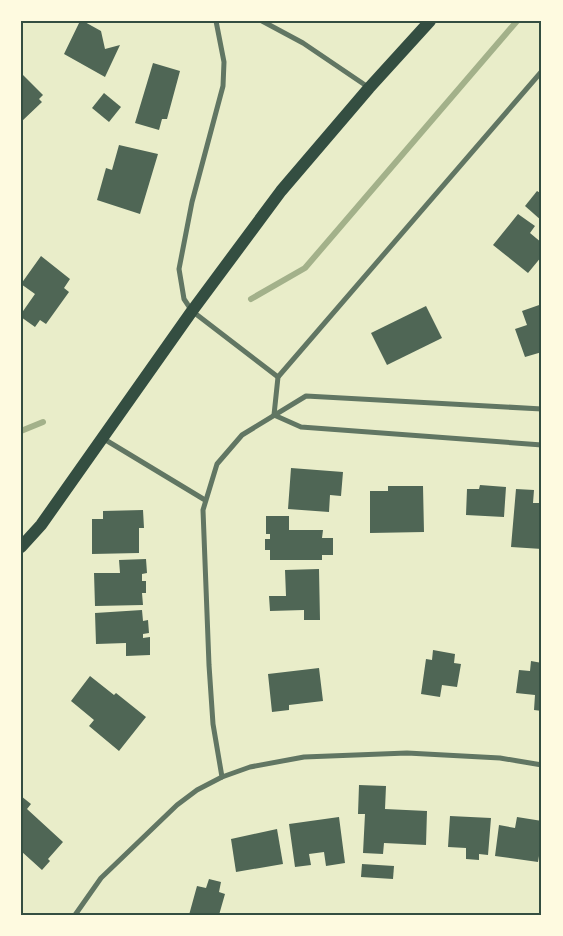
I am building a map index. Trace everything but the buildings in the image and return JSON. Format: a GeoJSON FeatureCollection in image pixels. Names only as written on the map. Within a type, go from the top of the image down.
{"type":"FeatureCollection","features":[{"type":"Feature","properties":{"kind":"main road"},"geometry":{"type":"LineString","coordinates":[[21,547],[41,525],[192,311],[281,191],[369,88],[430,21]]}},
{"type":"Feature","properties":{"kind":"street"},"geometry":{"type":"LineString","coordinates":[[216,21],[224,62],[223,86],[192,202],[179,269],[184,299],[192,311],[278,377]]}},
{"type":"Feature","properties":{"kind":"street"},"geometry":{"type":"LineString","coordinates":[[262,21],[303,42],[369,88]]}},
{"type":"Feature","properties":{"kind":"street"},"geometry":{"type":"LineString","coordinates":[[274,415],[278,377],[542,71]]}},
{"type":"Feature","properties":{"kind":"street"},"geometry":{"type":"LineString","coordinates":[[222,777],[213,724],[203,510],[217,464],[242,435],[306,396],[542,409]]}},
{"type":"Feature","properties":{"kind":"street"},"geometry":{"type":"LineString","coordinates":[[274,415],[301,427],[542,445]]}},
{"type":"Feature","properties":{"kind":"street"},"geometry":{"type":"LineString","coordinates":[[104,438],[205,500]]}},
{"type":"Feature","properties":{"kind":"street"},"geometry":{"type":"LineString","coordinates":[[75,915],[101,878],[177,805],[196,790],[222,777],[250,767],[304,757],[407,753],[500,758],[542,764]]}},
{"type":"Feature","properties":{"kind":"waterway"},"geometry":{"type":"LineString","coordinates":[[251,299],[305,268],[517,21]]}},
{"type":"Feature","properties":{"kind":"waterway"},"geometry":{"type":"LineString","coordinates":[[21,431],[43,422]]}}]}
